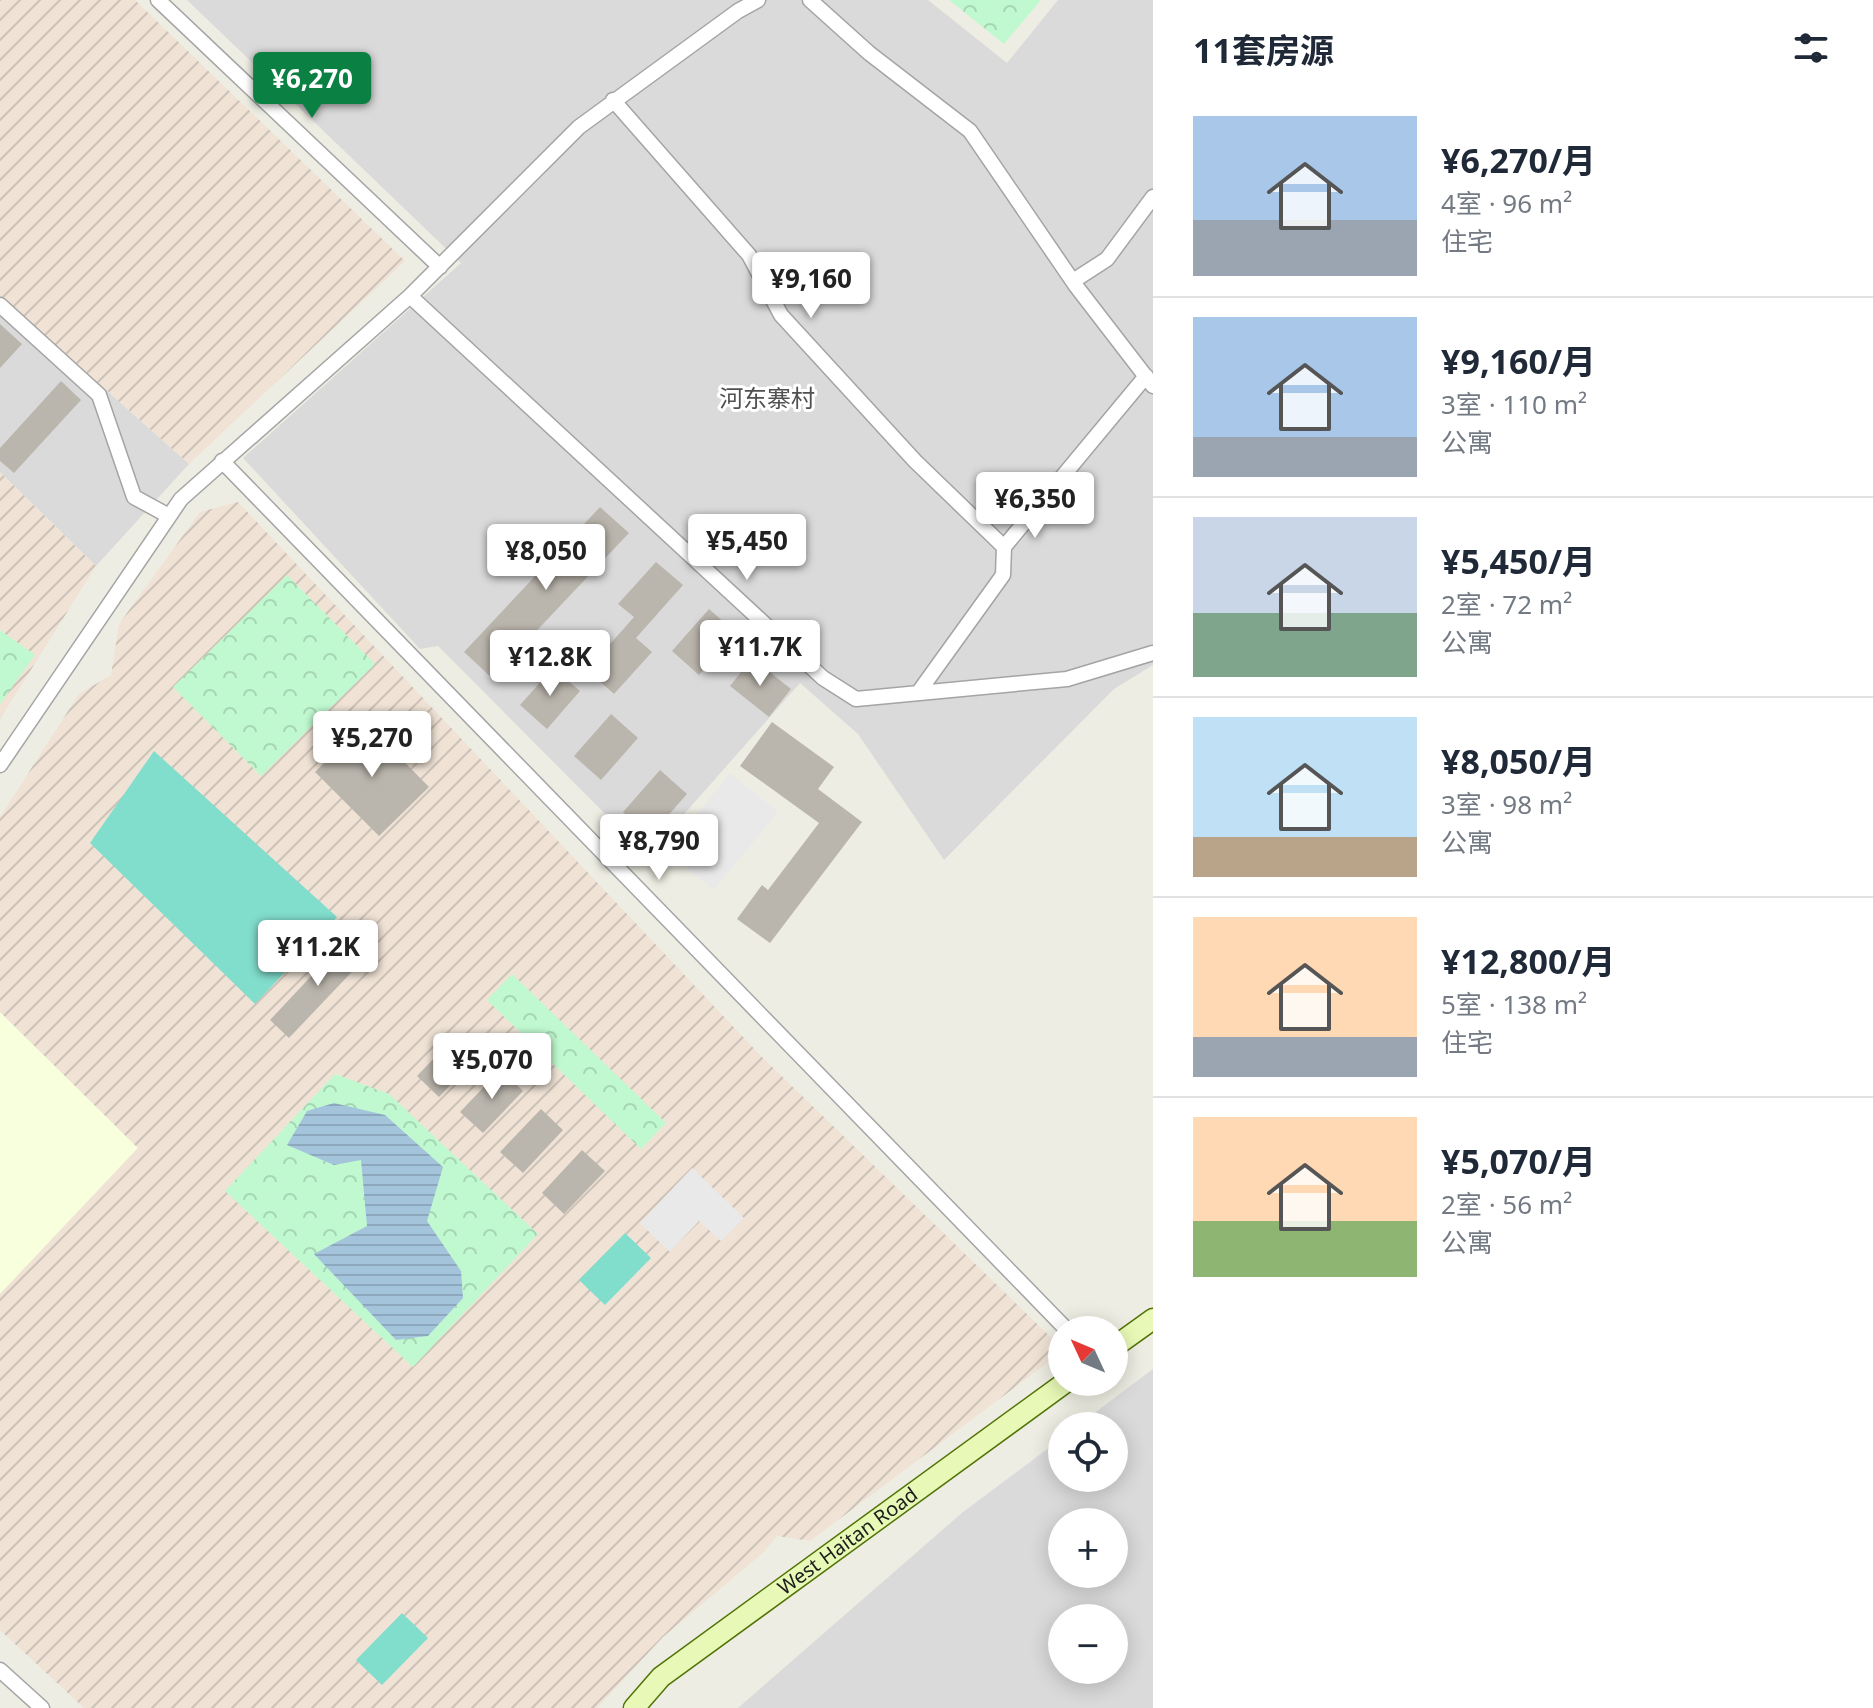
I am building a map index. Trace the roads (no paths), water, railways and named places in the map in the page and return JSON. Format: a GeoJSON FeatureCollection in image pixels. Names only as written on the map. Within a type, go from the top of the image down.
{"type":"FeatureCollection","features":[{"type":"Feature","properties":{"kind":"main road"},"geometry":{"type":"LineString","coordinates":[[1128,1337],[1153,1319]]}},
{"type":"Feature","properties":{"kind":"main road","name":"West Haitan Road"},"geometry":{"type":"LineString","coordinates":[[634,1708],[661,1677],[1048,1395]]}},
{"type":"Feature","properties":{"kind":"street"},"geometry":{"type":"LineString","coordinates":[[158,0],[440,267]]}},
{"type":"Feature","properties":{"kind":"street"},"geometry":{"type":"LineString","coordinates":[[0,765],[181,499],[410,296],[579,127],[738,11],[758,0]]}},
{"type":"Feature","properties":{"kind":"street"},"geometry":{"type":"LineString","coordinates":[[810,0],[869,53],[970,131],[1073,281],[1149,381],[1004,547],[1003,575],[918,693]]}},
{"type":"Feature","properties":{"kind":"street"},"geometry":{"type":"LineString","coordinates":[[613,100],[749,255],[781,315],[915,461],[1004,547]]}},
{"type":"Feature","properties":{"kind":"street"},"geometry":{"type":"LineString","coordinates":[[1073,281],[1107,259],[1153,197]]}},
{"type":"Feature","properties":{"kind":"street"},"geometry":{"type":"LineString","coordinates":[[410,296],[823,678],[856,699],[1067,679],[1153,653]]}},
{"type":"Feature","properties":{"kind":"street"},"geometry":{"type":"LineString","coordinates":[[0,305],[99,395],[134,497],[169,516]]}},
{"type":"Feature","properties":{"kind":"street"},"geometry":{"type":"LineString","coordinates":[[222,461],[1053,1316]]}},
{"type":"Feature","properties":{"kind":"street"},"geometry":{"type":"LineString","coordinates":[[0,1670],[42,1708]]}},
{"type":"Feature","properties":{"kind":"district","name":"河东寨村"},"geometry":{"type":"Point","coordinates":[767,399]}}]}
